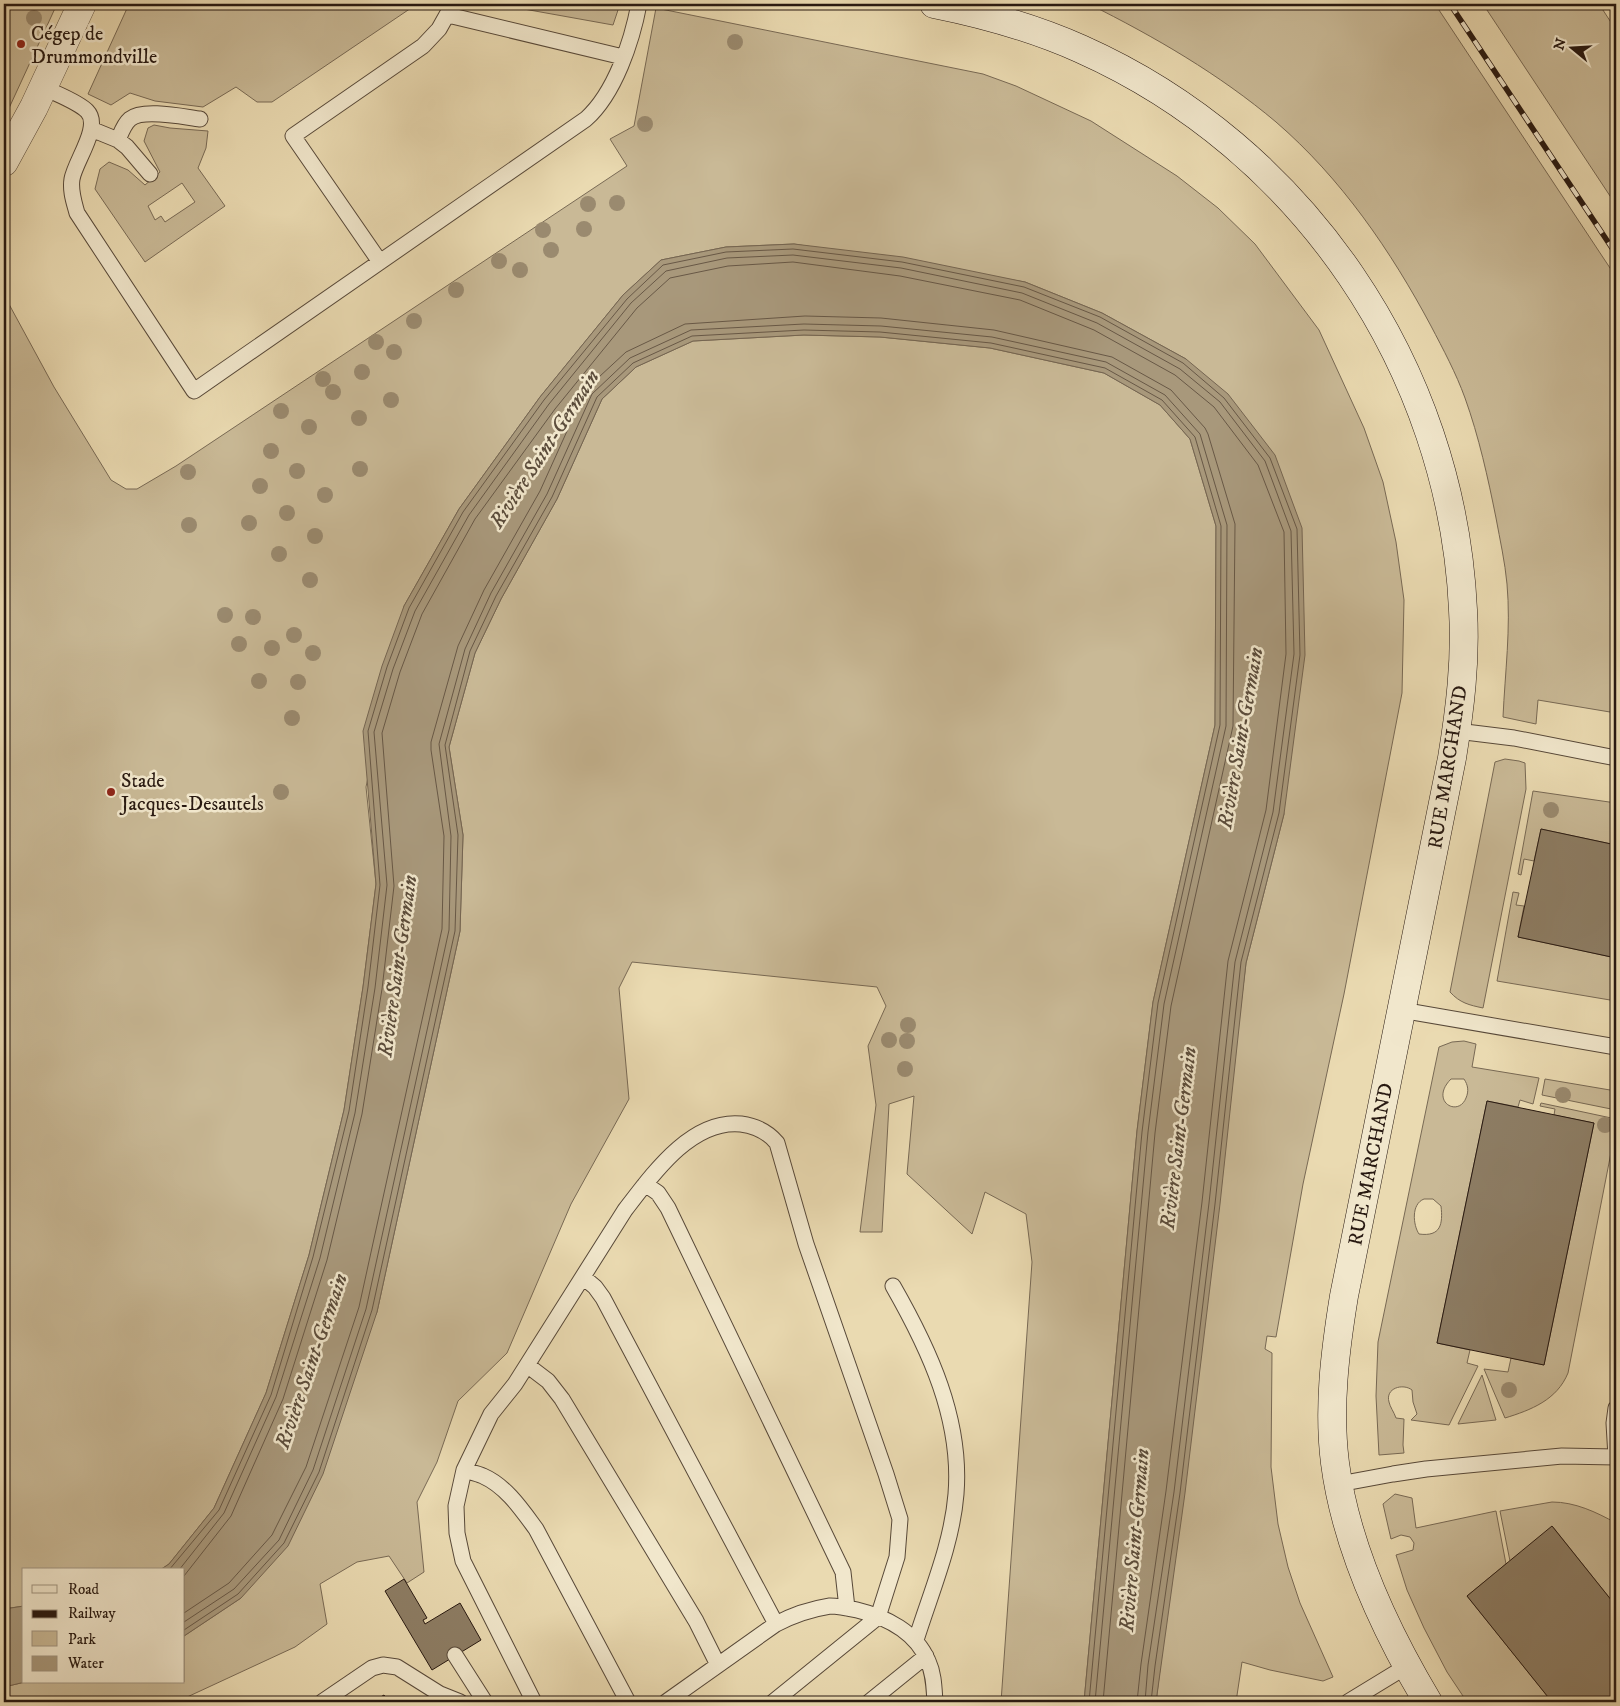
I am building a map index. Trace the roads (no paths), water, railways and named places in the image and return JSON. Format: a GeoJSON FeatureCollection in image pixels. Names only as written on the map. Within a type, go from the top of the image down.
{"type":"FeatureCollection","features":[{"type":"Feature","properties":{"kind":"street"},"geometry":{"type":"LineString","coordinates":[[4,162],[43,87],[82,4]]}},
{"type":"Feature","properties":{"kind":"street","name":"RUE MARCHAND"},"geometry":{"type":"LineString","coordinates":[[934,4],[968,11],[1024,27],[1079,48],[1126,72],[1178,104],[1221,135],[1268,176],[1308,218],[1349,271],[1389,336],[1417,399],[1434,448],[1447,494],[1459,564],[1464,612],[1463,658],[1457,731],[1339,1328],[1335,1361],[1333,1415],[1335,1462],[1339,1484],[1360,1563],[1374,1598],[1407,1666],[1428,1702]]}},
{"type":"Feature","properties":{"kind":"lane"},"geometry":{"type":"LineString","coordinates":[[43,87],[86,110],[91,116],[93,123],[72,181],[72,195],[77,213],[194,391],[586,119],[603,100],[616,76],[632,32],[639,4]]}},
{"type":"Feature","properties":{"kind":"lane"},"geometry":{"type":"LineString","coordinates":[[380,262],[293,136],[422,46],[438,30],[451,9],[623,57]]}},
{"type":"Feature","properties":{"kind":"lane"},"geometry":{"type":"LineString","coordinates":[[118,140],[125,125],[131,118],[140,114],[200,119]]}},
{"type":"Feature","properties":{"kind":"lane"},"geometry":{"type":"LineString","coordinates":[[91,128],[118,140],[127,147],[150,174]]}},
{"type":"Feature","properties":{"kind":"lane"},"geometry":{"type":"LineString","coordinates":[[1457,731],[1514,738],[1616,758]]}},
{"type":"Feature","properties":{"kind":"lane"},"geometry":{"type":"LineString","coordinates":[[1401,1010],[1616,1048]]}},
{"type":"Feature","properties":{"kind":"lane"},"geometry":{"type":"LineString","coordinates":[[534,1702],[463,1561],[457,1534],[456,1506],[464,1470],[491,1414],[515,1384],[626,1210],[645,1184],[658,1168],[685,1144],[712,1127],[732,1123],[752,1126],[770,1134],[777,1143],[806,1244],[900,1519],[897,1557],[878,1617],[773,1702]]}},
{"type":"Feature","properties":{"kind":"lane"},"geometry":{"type":"LineString","coordinates":[[645,1184],[658,1193],[668,1208],[838,1563],[842,1572],[847,1608]]}},
{"type":"Feature","properties":{"kind":"lane"},"geometry":{"type":"LineString","coordinates":[[583,1277],[595,1287],[603,1298],[776,1624]]}},
{"type":"Feature","properties":{"kind":"lane"},"geometry":{"type":"LineString","coordinates":[[893,1286],[913,1321],[940,1381],[956,1448],[956,1494],[947,1543],[916,1640]]}},
{"type":"Feature","properties":{"kind":"lane"},"geometry":{"type":"LineString","coordinates":[[527,1364],[548,1381],[562,1400],[696,1621],[718,1665]]}},
{"type":"Feature","properties":{"kind":"lane"},"geometry":{"type":"LineString","coordinates":[[1339,1484],[1426,1469],[1562,1456],[1616,1457],[1614,1423],[1616,1408]]}},
{"type":"Feature","properties":{"kind":"lane"},"geometry":{"type":"LineString","coordinates":[[464,1470],[485,1476],[502,1489],[518,1504],[536,1529],[628,1702]]}},
{"type":"Feature","properties":{"kind":"lane"},"geometry":{"type":"LineString","coordinates":[[666,1702],[776,1624],[795,1614],[832,1606],[847,1608],[878,1617],[906,1632],[916,1640],[926,1656],[933,1675],[935,1702]]}},
{"type":"Feature","properties":{"kind":"lane"},"geometry":{"type":"LineString","coordinates":[[455,1655],[485,1702]]}},
{"type":"Feature","properties":{"kind":"lane"},"geometry":{"type":"LineString","coordinates":[[869,1702],[926,1656]]}},
{"type":"Feature","properties":{"kind":"lane"},"geometry":{"type":"LineString","coordinates":[[322,1702],[372,1668],[383,1665],[397,1668],[440,1694],[460,1702]]}},
{"type":"Feature","properties":{"kind":"lane"},"geometry":{"type":"LineString","coordinates":[[1348,1702],[1407,1666]]}},
{"type":"Feature","properties":{"kind":"water","name":"Rivière Saint-Germain"},"geometry":{"type":"Polygon","coordinates":[[[794,244],[903,257],[1025,282],[1102,313],[1186,359],[1228,394],[1275,455],[1302,528],[1305,655],[1284,814],[1246,963],[1220,1204],[1185,1493],[1156,1702],[1084,1702],[1137,1131],[1153,1002],[1215,725],[1216,526],[1190,439],[1160,405],[1104,373],[990,348],[880,337],[804,335],[693,341],[636,367],[602,399],[557,499],[501,599],[475,653],[449,747],[463,835],[460,931],[377,1312],[323,1474],[288,1546],[241,1598],[185,1635],[185,1568],[163,1568],[169,1564],[214,1508],[266,1393],[309,1255],[344,1110],[363,987],[376,884],[363,731],[382,666],[404,606],[459,509],[540,397],[623,295],[661,260],[726,247],[794,244]]]}},
{"type":"Feature","properties":{"kind":"water"},"geometry":{"type":"Polygon","coordinates":[[[22,1606],[22,1683],[4,1687],[4,1609],[22,1606]]]}},
{"type":"Feature","properties":{"kind":"railway"},"geometry":{"type":"LineString","coordinates":[[1450,4],[1616,254]]}},
{"type":"Feature","properties":{"kind":"place","name":"Cégep de Drummondville"},"geometry":{"type":"Point","coordinates":[21,44]}},
{"type":"Feature","properties":{"kind":"place","name":"Stade Jacques-Desautels"},"geometry":{"type":"Point","coordinates":[111,792]}}]}
